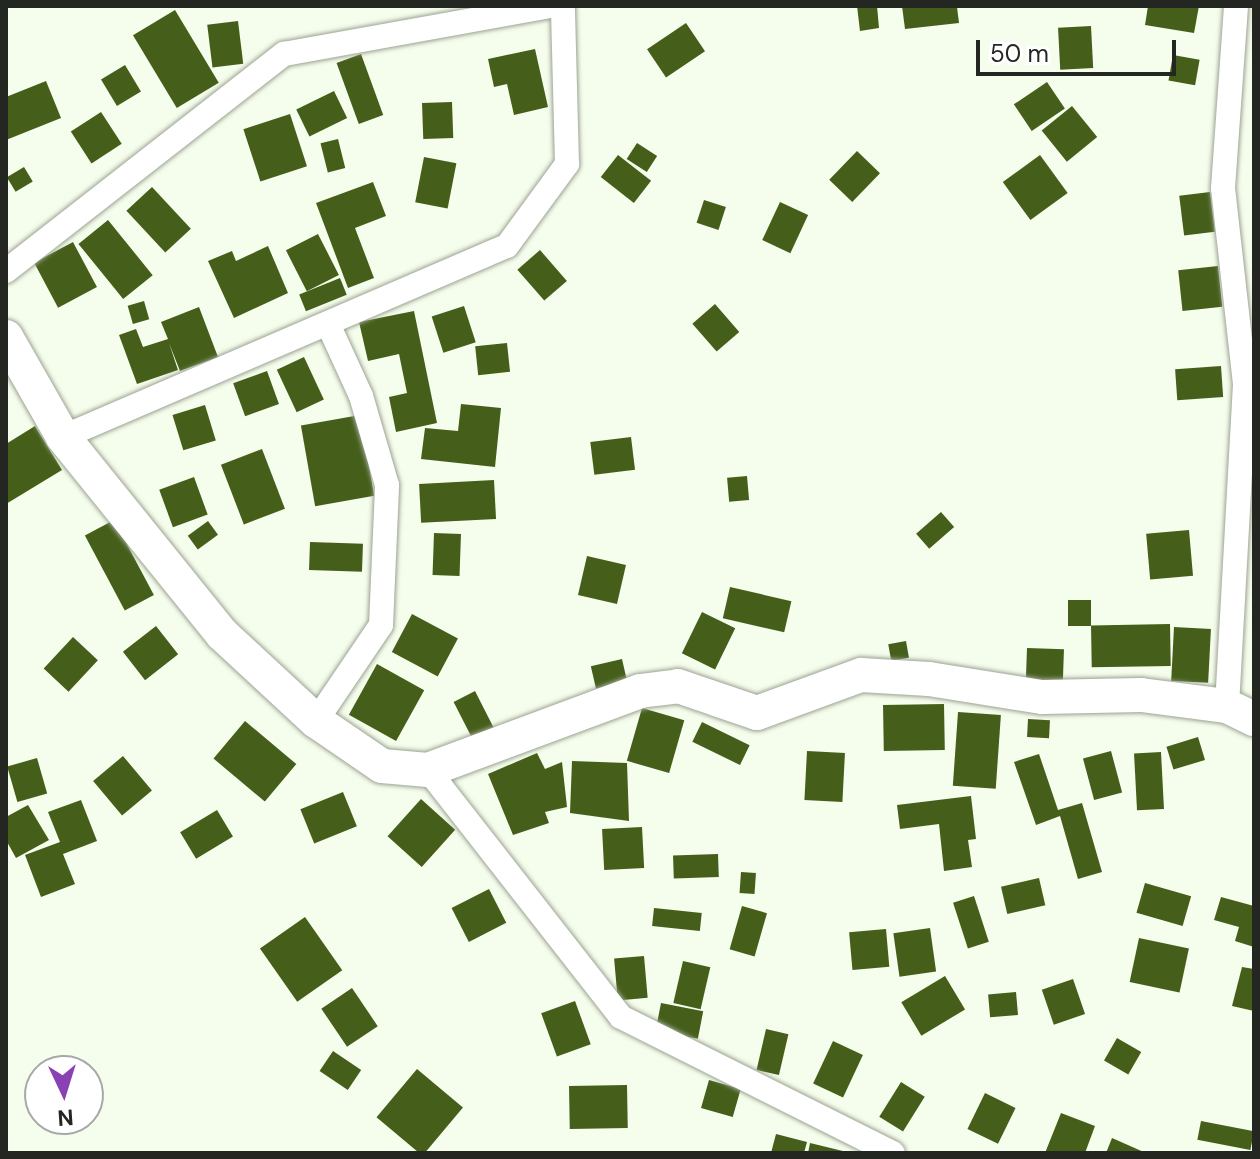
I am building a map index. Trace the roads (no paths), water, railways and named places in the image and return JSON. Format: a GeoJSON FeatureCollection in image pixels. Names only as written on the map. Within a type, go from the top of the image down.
{"type":"FeatureCollection","features":[{"type":"Feature","properties":{"kind":"street"},"geometry":{"type":"LineString","coordinates":[[6,271],[284,54],[550,6]]}},
{"type":"Feature","properties":{"kind":"street"},"geometry":{"type":"LineString","coordinates":[[63,437],[329,326],[507,246],[567,164],[563,6]]}},
{"type":"Feature","properties":{"kind":"street"},"geometry":{"type":"LineString","coordinates":[[6,337],[63,437],[222,634],[316,721],[382,766],[428,770],[640,691],[678,686],[757,713],[861,675],[929,679],[1042,697],[1141,695],[1241,713],[1245,384],[1223,188],[1236,6]]}},
{"type":"Feature","properties":{"kind":"street"},"geometry":{"type":"LineString","coordinates":[[316,721],[381,625],[387,485],[361,396],[329,326]]}},
{"type":"Feature","properties":{"kind":"street"},"geometry":{"type":"LineString","coordinates":[[428,770],[621,1017],[893,1153]]}}]}
